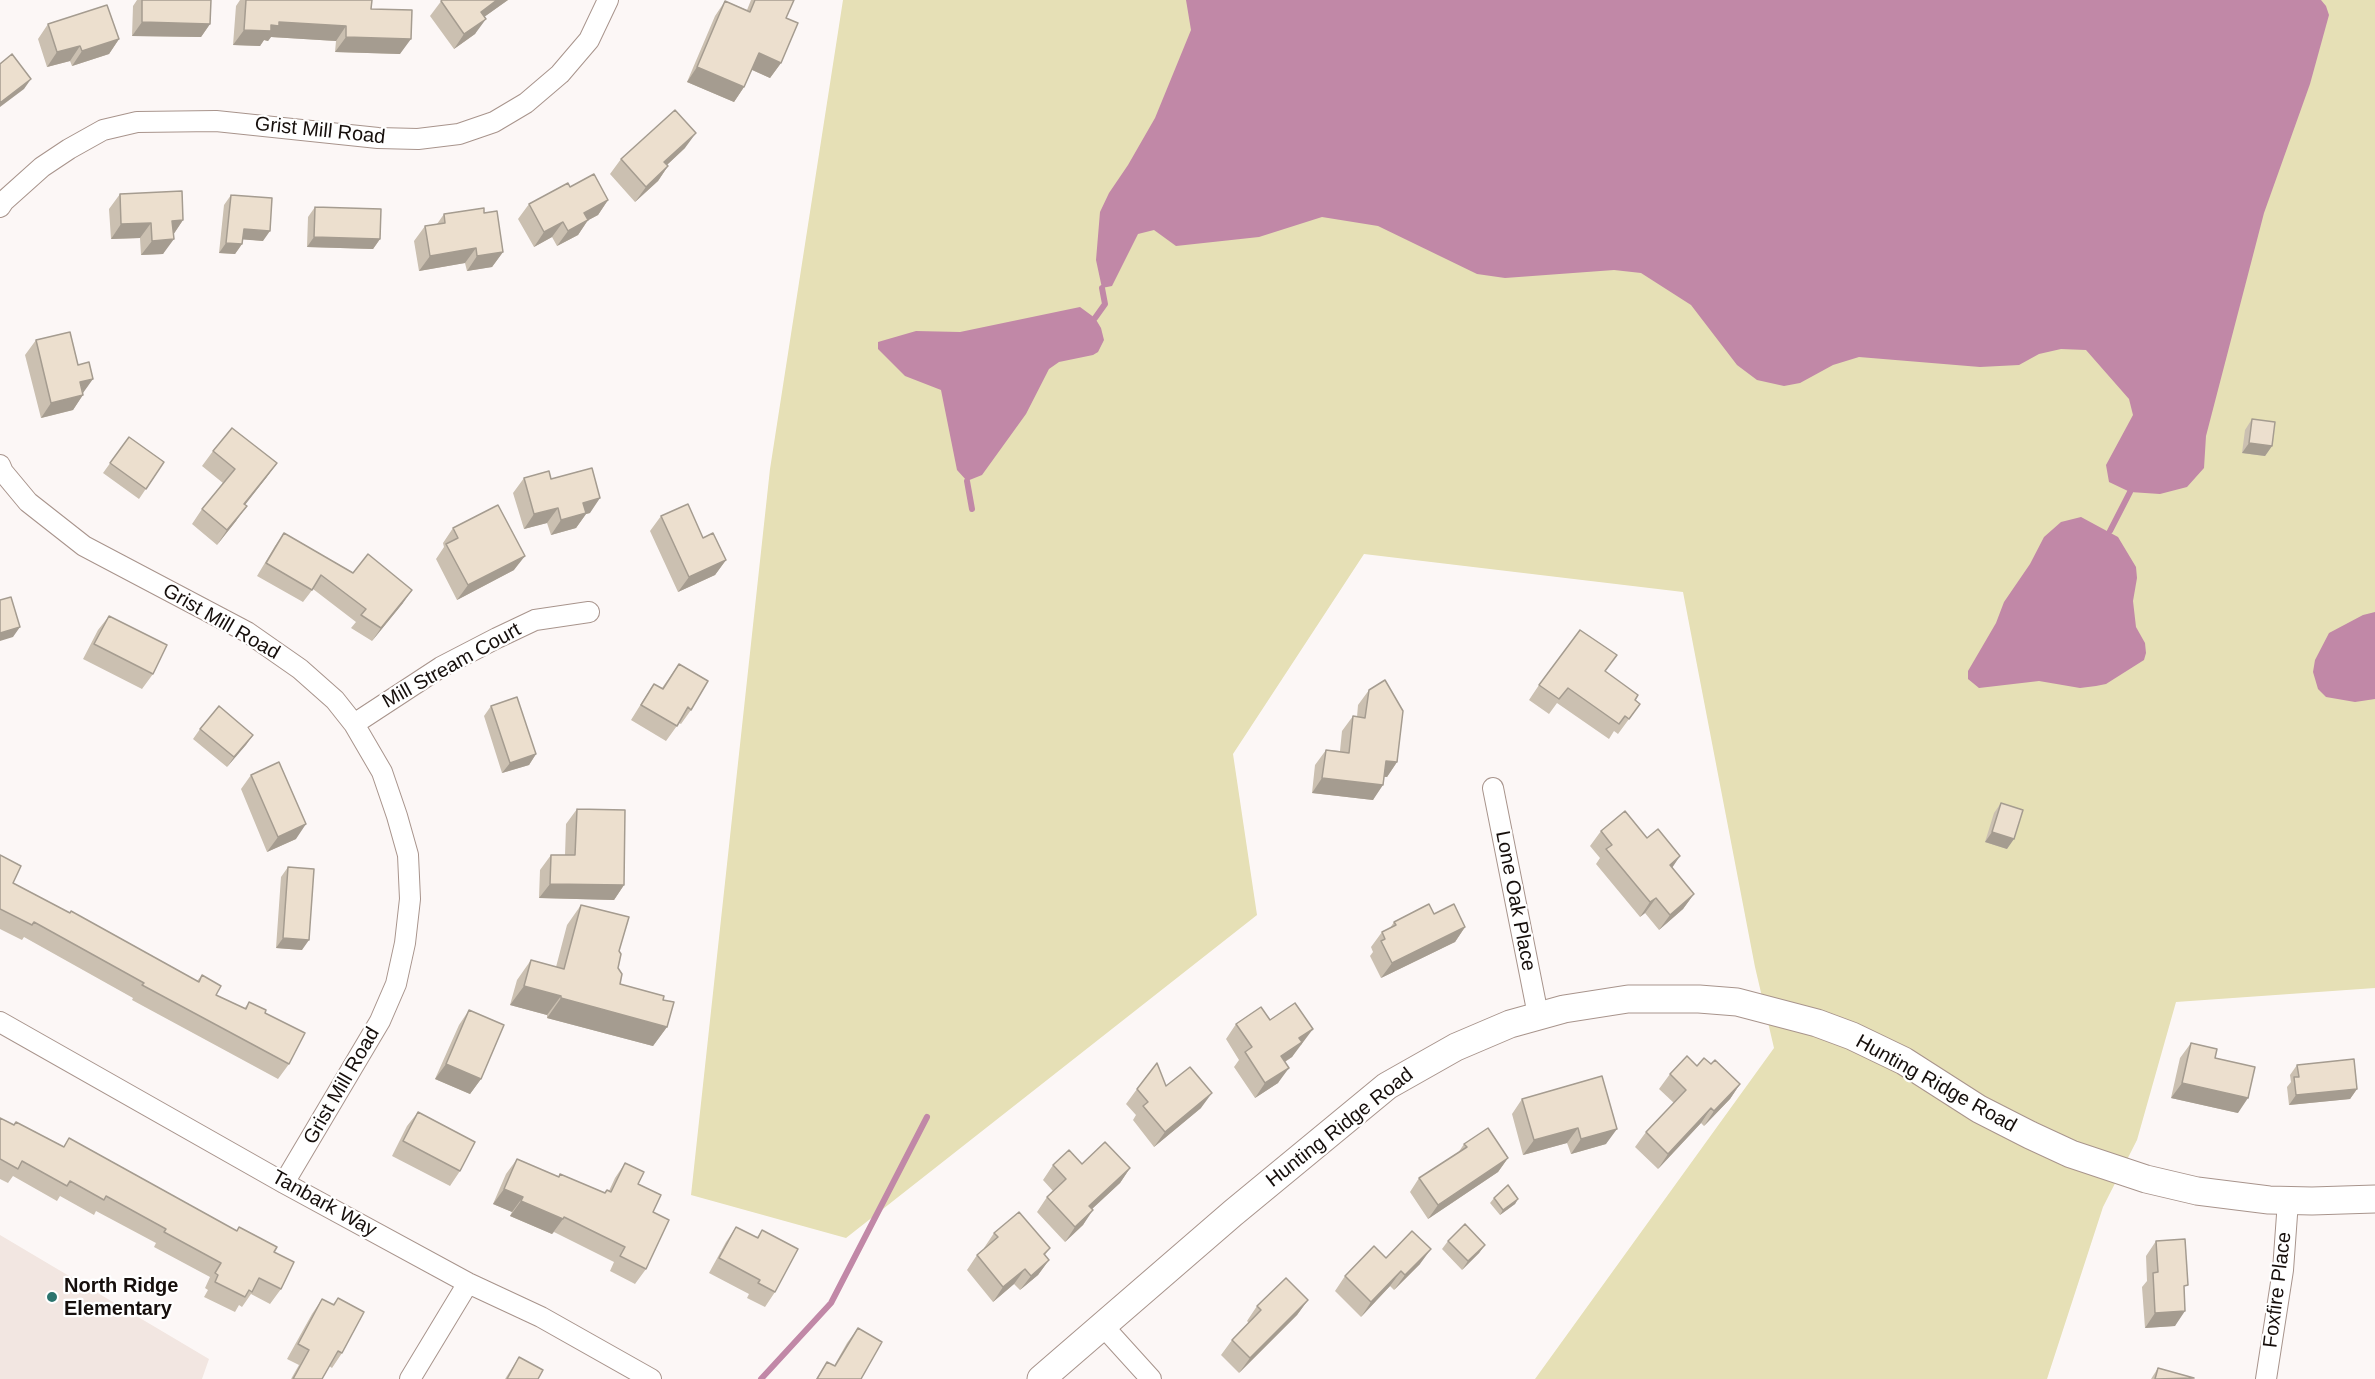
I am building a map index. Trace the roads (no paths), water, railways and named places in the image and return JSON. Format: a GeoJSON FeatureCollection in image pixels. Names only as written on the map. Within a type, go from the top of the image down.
{"type":"FeatureCollection","features":[{"type":"Feature","properties":{"kind":"street","name":"Grist Mill Road"},"geometry":{"type":"LineString","coordinates":[[0,207],[42,167],[69,149],[103,130],[137,122],[216,121],[378,138],[418,139],[459,134],[494,122],[526,103],[560,74],[589,40],[608,0]]}},
{"type":"Feature","properties":{"kind":"street","name":"Grist Mill Road"},"geometry":{"type":"LineString","coordinates":[[1,471],[28,502],[84,546],[271,647],[335,700],[354,724],[382,772],[408,855],[410,899],[405,942],[396,984],[380,1021],[284,1183]]}},
{"type":"Feature","properties":{"kind":"street","name":"Mill Stream Court"},"geometry":{"type":"LineString","coordinates":[[354,724],[441,667],[516,629],[535,620],[589,612]]}},
{"type":"Feature","properties":{"kind":"street","name":"Lone Oak Place"},"geometry":{"type":"LineString","coordinates":[[1493,788],[1538,1015]]}},
{"type":"Feature","properties":{"kind":"street","name":"Hunting Ridge Road"},"geometry":{"type":"LineString","coordinates":[[1041,1379],[1250,1199],[1387,1086],[1456,1047],[1510,1024],[1584,1005],[1639,998],[1699,999],[1737,1002],[1771,1010],[1852,1036],[1904,1061],[1979,1109],[2030,1136],[2107,1168],[2197,1191],[2230,1196],[2288,1201],[2375,1199]]}},
{"type":"Feature","properties":{"kind":"street","name":"Tanbark Way"},"geometry":{"type":"LineString","coordinates":[[0,1022],[284,1183],[468,1283],[541,1317],[651,1379]]}},
{"type":"Feature","properties":{"kind":"street","name":"Foxfire Place"},"geometry":{"type":"LineString","coordinates":[[2266,1379],[2283,1270],[2288,1201]]}},
{"type":"Feature","properties":{"kind":"street"},"geometry":{"type":"LineString","coordinates":[[410,1379],[468,1283]]}},
{"type":"Feature","properties":{"kind":"street"},"geometry":{"type":"LineString","coordinates":[[1102,1326],[1151,1379]]}},
{"type":"Feature","properties":{"kind":"waterway"},"geometry":{"type":"LineString","coordinates":[[1095,318],[1105,304],[1102,288]]}},
{"type":"Feature","properties":{"kind":"waterway"},"geometry":{"type":"LineString","coordinates":[[967,481],[972,509]]}},
{"type":"Feature","properties":{"kind":"waterway"},"geometry":{"type":"LineString","coordinates":[[2110,531],[2130,492]]}},
{"type":"Feature","properties":{"kind":"waterway"},"geometry":{"type":"LineString","coordinates":[[761,1379],[831,1303],[927,1117]]}},
{"type":"Feature","properties":{"kind":"place","name":"North Ridge Elementary"},"geometry":{"type":"Point","coordinates":[52,1297]}}]}
